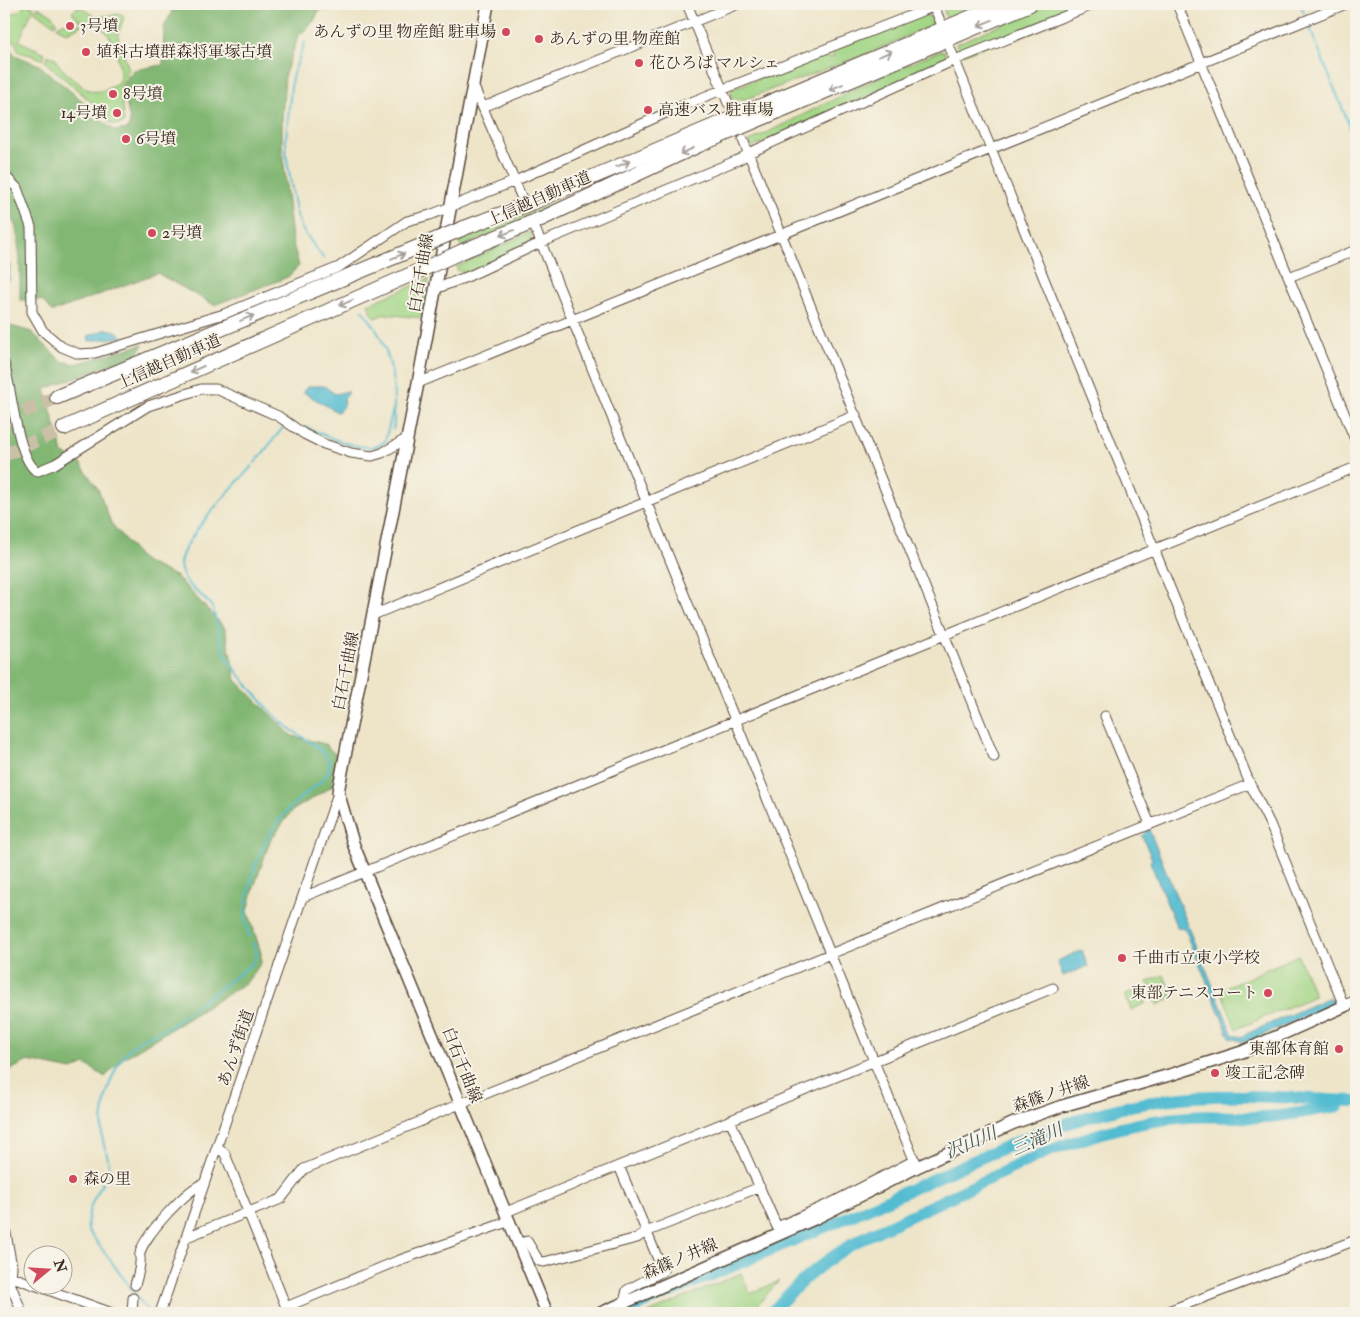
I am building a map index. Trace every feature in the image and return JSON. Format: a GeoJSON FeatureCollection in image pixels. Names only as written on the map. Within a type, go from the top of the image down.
{"type":"FeatureCollection","features":[{"type":"Feature","properties":{"kind":"highway","name":"上信越自動車道"},"geometry":{"type":"LineString","coordinates":[[57,397],[464,228],[536,201],[1002,4]]}},
{"type":"Feature","properties":{"kind":"highway","name":"上信越自動車道"},"geometry":{"type":"LineString","coordinates":[[64,428],[463,251],[543,218],[708,142],[1030,4]]}},
{"type":"Feature","properties":{"kind":"main road","name":"白石千曲線"},"geometry":{"type":"LineString","coordinates":[[488,4],[418,383],[338,792],[354,846],[547,1313]]}},
{"type":"Feature","properties":{"kind":"main road","name":"森篠ノ井線"},"geometry":{"type":"LineString","coordinates":[[600,1313],[814,1219],[916,1163],[1038,1114],[1076,1101],[1173,1074],[1242,1052],[1356,1001]]}},
{"type":"Feature","properties":{"kind":"street"},"geometry":{"type":"LineString","coordinates":[[687,4],[728,103]]}},
{"type":"Feature","properties":{"kind":"street"},"geometry":{"type":"LineString","coordinates":[[483,107],[738,4]]}},
{"type":"Feature","properties":{"kind":"street"},"geometry":{"type":"LineString","coordinates":[[435,290],[540,243],[740,159],[749,153],[956,60],[1095,4]]}},
{"type":"Feature","properties":{"kind":"street"},"geometry":{"type":"LineString","coordinates":[[1177,4],[1356,442]]}},
{"type":"Feature","properties":{"kind":"street"},"geometry":{"type":"LineString","coordinates":[[418,383],[1346,4]]}},
{"type":"Feature","properties":{"kind":"street"},"geometry":{"type":"LineString","coordinates":[[4,175],[17,188],[31,227],[32,312],[43,331],[62,348],[79,354],[95,353],[224,314],[339,267],[407,221],[515,181],[722,89],[936,5],[941,23]]}},
{"type":"Feature","properties":{"kind":"street"},"geometry":{"type":"LineString","coordinates":[[950,48],[1250,784],[1270,824],[1344,1006]]}},
{"type":"Feature","properties":{"kind":"street"},"geometry":{"type":"LineString","coordinates":[[473,85],[521,196]]}},
{"type":"Feature","properties":{"kind":"street"},"geometry":{"type":"LineString","coordinates":[[744,140],[994,757]]}},
{"type":"Feature","properties":{"kind":"street"},"geometry":{"type":"LineString","coordinates":[[535,228],[916,1163],[777,1227],[730,1120]]}},
{"type":"Feature","properties":{"kind":"street"},"geometry":{"type":"LineString","coordinates":[[1289,277],[1356,250]]}},
{"type":"Feature","properties":{"kind":"street"},"geometry":{"type":"LineString","coordinates":[[4,362],[22,444],[27,460],[38,471],[55,464],[148,406],[209,388],[216,389],[278,416],[304,434],[324,444],[351,453],[372,456],[382,453],[406,440]]}},
{"type":"Feature","properties":{"kind":"street"},"geometry":{"type":"LineString","coordinates":[[373,615],[856,416]]}},
{"type":"Feature","properties":{"kind":"street"},"geometry":{"type":"LineString","coordinates":[[303,897],[1356,467]]}},
{"type":"Feature","properties":{"kind":"street"},"geometry":{"type":"LineString","coordinates":[[1105,716],[1150,824]]}},
{"type":"Feature","properties":{"kind":"street"},"geometry":{"type":"LineString","coordinates":[[186,1237],[281,1199],[304,1169],[1250,784]]}},
{"type":"Feature","properties":{"kind":"street","name":"あんず街道"},"geometry":{"type":"LineString","coordinates":[[160,1313],[338,792]]}},
{"type":"Feature","properties":{"kind":"street"},"geometry":{"type":"LineString","coordinates":[[218,1147],[224,1154],[249,1212],[286,1307],[508,1217],[619,1166],[1053,988]]}},
{"type":"Feature","properties":{"kind":"street"},"geometry":{"type":"LineString","coordinates":[[619,1166],[663,1271],[627,1290],[624,1302]]}},
{"type":"Feature","properties":{"kind":"street"},"geometry":{"type":"LineString","coordinates":[[135,1285],[141,1260],[140,1254],[148,1237],[182,1198],[196,1187],[204,1184]]}},
{"type":"Feature","properties":{"kind":"street"},"geometry":{"type":"LineString","coordinates":[[519,1243],[527,1241],[539,1261],[544,1262],[638,1238],[646,1232],[760,1187]]}},
{"type":"Feature","properties":{"kind":"street"},"geometry":{"type":"LineString","coordinates":[[5,1228],[12,1267],[6,1275]]}},
{"type":"Feature","properties":{"kind":"street"},"geometry":{"type":"LineString","coordinates":[[1163,1313],[1356,1240]]}},
{"type":"Feature","properties":{"kind":"street"},"geometry":{"type":"LineString","coordinates":[[6,1275],[22,1313]]}},
{"type":"Feature","properties":{"kind":"street"},"geometry":{"type":"LineString","coordinates":[[6,1275],[112,1313]]}},
{"type":"Feature","properties":{"kind":"street"},"geometry":{"type":"LineString","coordinates":[[132,1313],[133,1298]]}},
{"type":"Feature","properties":{"kind":"green space"},"geometry":{"type":"Polygon","coordinates":[[[26,4],[34,7],[19,41],[45,53],[43,60],[19,52],[15,42],[4,31],[4,16],[18,12],[26,4]]]}},
{"type":"Feature","properties":{"kind":"green space"},"geometry":{"type":"Polygon","coordinates":[[[169,4],[320,4],[314,21],[298,37],[285,74],[282,147],[292,240],[299,266],[288,277],[214,305],[157,273],[52,312],[42,300],[20,300],[20,259],[16,227],[4,204],[4,185],[13,174],[4,168],[4,41],[15,55],[39,65],[91,108],[102,121],[115,131],[128,129],[130,121],[123,88],[134,70],[163,65],[164,27],[172,12],[169,4]]]}},
{"type":"Feature","properties":{"kind":"green space"},"geometry":{"type":"Polygon","coordinates":[[[320,4],[407,4],[380,10],[364,5],[364,9],[319,10],[320,4]]]}},
{"type":"Feature","properties":{"kind":"green space"},"geometry":{"type":"Polygon","coordinates":[[[948,4],[982,4],[948,18],[945,16],[944,11],[948,4]]]}},
{"type":"Feature","properties":{"kind":"green space"},"geometry":{"type":"Polygon","coordinates":[[[1049,4],[1088,4],[965,54],[960,52],[956,44],[1049,4]]]}},
{"type":"Feature","properties":{"kind":"green space"},"geometry":{"type":"Polygon","coordinates":[[[37,7],[50,13],[57,23],[55,25],[34,11],[37,7]]]}},
{"type":"Feature","properties":{"kind":"green space"},"geometry":{"type":"Polygon","coordinates":[[[81,7],[96,17],[122,14],[124,17],[118,34],[129,69],[121,87],[124,123],[115,125],[110,123],[96,106],[45,62],[48,55],[55,58],[65,72],[82,86],[92,91],[107,89],[119,80],[119,66],[111,39],[103,29],[79,20],[72,12],[76,8],[81,7]]]}},
{"type":"Feature","properties":{"kind":"green space"},"geometry":{"type":"Polygon","coordinates":[[[924,15],[930,17],[933,22],[932,25],[874,51],[746,99],[732,99],[732,89],[826,52],[830,58],[834,56],[831,50],[924,15]]]}},
{"type":"Feature","properties":{"kind":"green space"},"geometry":{"type":"Polygon","coordinates":[[[71,21],[82,25],[67,33],[57,27],[60,24],[71,21]]]}},
{"type":"Feature","properties":{"kind":"green space"},"geometry":{"type":"Polygon","coordinates":[[[940,51],[945,51],[946,58],[943,63],[753,147],[748,142],[883,75],[940,51]]]}},
{"type":"Feature","properties":{"kind":"green space"},"geometry":{"type":"Polygon","coordinates":[[[547,206],[548,209],[461,247],[459,242],[547,206]]]}},
{"type":"Feature","properties":{"kind":"green space"},"geometry":{"type":"Polygon","coordinates":[[[530,232],[532,237],[526,246],[467,273],[458,271],[456,267],[530,232]]]}},
{"type":"Feature","properties":{"kind":"green space"},"geometry":{"type":"Polygon","coordinates":[[[429,279],[421,318],[385,314],[374,318],[368,304],[429,279]]]}},
{"type":"Feature","properties":{"kind":"green space"},"geometry":{"type":"Polygon","coordinates":[[[11,326],[32,332],[61,361],[76,364],[143,344],[138,354],[45,389],[63,454],[78,460],[98,489],[111,523],[142,560],[177,577],[225,628],[236,680],[292,736],[325,744],[339,758],[332,786],[292,811],[270,841],[248,911],[261,953],[261,963],[246,983],[122,1059],[105,1077],[85,1064],[72,1070],[28,1061],[4,1073],[4,327],[11,326]]]}},
{"type":"Feature","properties":{"kind":"green space","name":"東部テニスコート"},"geometry":{"type":"Polygon","coordinates":[[[1298,955],[1315,996],[1236,1029],[1221,990],[1298,955]]]}},
{"type":"Feature","properties":{"kind":"green space"},"geometry":{"type":"Polygon","coordinates":[[[1164,975],[1173,998],[1157,1005],[1147,982],[1164,975]]]}},
{"type":"Feature","properties":{"kind":"green space"},"geometry":{"type":"Polygon","coordinates":[[[1140,989],[1146,1003],[1131,1010],[1125,995],[1140,989]]]}},
{"type":"Feature","properties":{"kind":"green space"},"geometry":{"type":"Polygon","coordinates":[[[741,1273],[750,1294],[779,1281],[750,1313],[648,1313],[741,1273]]]}},
{"type":"Feature","properties":{"kind":"water"},"geometry":{"type":"Polygon","coordinates":[[[4,262],[10,265],[9,281],[4,280],[4,262]]]}},
{"type":"Feature","properties":{"kind":"water"},"geometry":{"type":"Polygon","coordinates":[[[107,329],[116,331],[123,337],[89,341],[88,336],[107,329]]]}},
{"type":"Feature","properties":{"kind":"water"},"geometry":{"type":"Polygon","coordinates":[[[324,386],[335,394],[348,391],[348,394],[337,412],[303,392],[307,387],[324,386]]]}},
{"type":"Feature","properties":{"kind":"water"},"geometry":{"type":"Polygon","coordinates":[[[1148,827],[1233,1035],[1243,1037],[1330,997],[1331,1000],[1337,997],[1339,1000],[1249,1041],[1243,1042],[1230,1038],[1185,929],[1177,928],[1150,862],[1152,859],[1142,836],[1146,832],[1144,829],[1148,827]]]}},
{"type":"Feature","properties":{"kind":"water"},"geometry":{"type":"Polygon","coordinates":[[[1082,950],[1088,966],[1063,976],[1057,961],[1082,950]]]}},
{"type":"Feature","properties":{"kind":"waterway"},"geometry":{"type":"LineString","coordinates":[[1300,4],[1304,13]]}},
{"type":"Feature","properties":{"kind":"waterway"},"geometry":{"type":"LineString","coordinates":[[1309,26],[1356,142]]}},
{"type":"Feature","properties":{"kind":"waterway"},"geometry":{"type":"LineString","coordinates":[[305,42],[292,77],[286,154],[296,212],[302,229],[324,259]]}},
{"type":"Feature","properties":{"kind":"waterway"},"geometry":{"type":"LineString","coordinates":[[362,310],[377,331],[387,353],[394,389],[393,429]]}},
{"type":"Feature","properties":{"kind":"waterway"},"geometry":{"type":"LineString","coordinates":[[307,428],[347,444],[369,447],[378,446],[385,441],[394,406]]}},
{"type":"Feature","properties":{"kind":"waterway"},"geometry":{"type":"LineString","coordinates":[[255,463],[285,425]]}},
{"type":"Feature","properties":{"kind":"waterway"},"geometry":{"type":"LineString","coordinates":[[250,937],[246,925],[246,908],[252,875],[260,852],[271,831],[287,811],[323,779],[329,768],[329,762],[323,752],[278,718],[229,662],[221,642],[212,607],[189,585],[181,569],[182,555],[198,528],[252,466]]}},
{"type":"Feature","properties":{"kind":"waterway"},"geometry":{"type":"LineString","coordinates":[[149,1313],[88,1230],[90,1209],[109,1169],[102,1135],[103,1111],[109,1086],[120,1062],[135,1044],[143,1038],[173,1024],[253,963],[257,953],[253,943]]}},
{"type":"Feature","properties":{"kind":"waterway","name":"沢山川"},"geometry":{"type":"LineString","coordinates":[[621,1313],[862,1211],[1010,1145],[1086,1117],[1125,1107],[1189,1097],[1260,1096],[1356,1101]]}},
{"type":"Feature","properties":{"kind":"waterway","name":"三滝川"},"geometry":{"type":"LineString","coordinates":[[771,1313],[814,1271],[851,1245],[1061,1146],[1115,1129],[1152,1121],[1198,1116],[1272,1117],[1338,1106]]}},
{"type":"Feature","properties":{"kind":"tunnel"},"geometry":{"type":"LineString","coordinates":[[728,103],[743,140]]}},
{"type":"Feature","properties":{"kind":"tunnel"},"geometry":{"type":"LineString","coordinates":[[4,420],[57,397]]}},
{"type":"Feature","properties":{"kind":"tunnel"},"geometry":{"type":"LineString","coordinates":[[4,455],[64,428]]}},
{"type":"Feature","properties":{"kind":"place","name":"3号墳"},"geometry":{"type":"Point","coordinates":[70,26]}},
{"type":"Feature","properties":{"kind":"place","name":"あんずの里 物産館 駐車場"},"geometry":{"type":"Point","coordinates":[506,32]}},
{"type":"Feature","properties":{"kind":"place","name":"あんずの里 物産館"},"geometry":{"type":"Point","coordinates":[539,39]}},
{"type":"Feature","properties":{"kind":"place","name":"埴科古墳群森将軍塚古墳"},"geometry":{"type":"Point","coordinates":[86,52]}},
{"type":"Feature","properties":{"kind":"place","name":"花ひろば マルシェ"},"geometry":{"type":"Point","coordinates":[639,63]}},
{"type":"Feature","properties":{"kind":"place","name":"8号墳"},"geometry":{"type":"Point","coordinates":[113,94]}},
{"type":"Feature","properties":{"kind":"place","name":"高速バス 駐車場"},"geometry":{"type":"Point","coordinates":[648,110]}},
{"type":"Feature","properties":{"kind":"place","name":"14号墳"},"geometry":{"type":"Point","coordinates":[117,113]}},
{"type":"Feature","properties":{"kind":"place","name":"6号墳"},"geometry":{"type":"Point","coordinates":[126,139]}},
{"type":"Feature","properties":{"kind":"place","name":"2号墳"},"geometry":{"type":"Point","coordinates":[152,233]}},
{"type":"Feature","properties":{"kind":"place","name":"千曲市立東小学校"},"geometry":{"type":"Point","coordinates":[1122,958]}},
{"type":"Feature","properties":{"kind":"place","name":"東部テニスコート"},"geometry":{"type":"Point","coordinates":[1268,993]}},
{"type":"Feature","properties":{"kind":"place","name":"東部体育館"},"geometry":{"type":"Point","coordinates":[1339,1049]}},
{"type":"Feature","properties":{"kind":"place","name":"竣工記念碑"},"geometry":{"type":"Point","coordinates":[1215,1073]}},
{"type":"Feature","properties":{"kind":"place","name":"森の里"},"geometry":{"type":"Point","coordinates":[73,1179]}}]}
